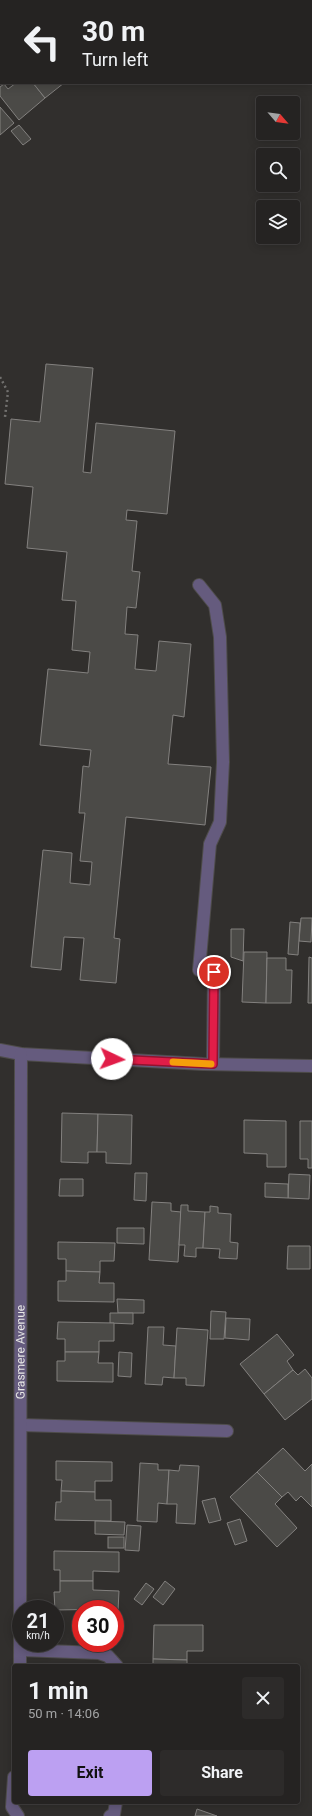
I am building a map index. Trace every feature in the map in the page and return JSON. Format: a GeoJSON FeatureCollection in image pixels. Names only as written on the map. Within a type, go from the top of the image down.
{"type":"FeatureCollection","features":[{"type":"Feature","properties":{"kind":"street"},"geometry":{"type":"LineString","coordinates":[[199,585],[215,605],[220,637],[222,793],[220,822],[210,844],[199,970],[214,972],[213,1064]]}},
{"type":"Feature","properties":{"kind":"street"},"geometry":{"type":"LineString","coordinates":[[0,1050],[21,1054],[213,1064],[312,1066]]}},
{"type":"Feature","properties":{"kind":"street","name":"Grasmere Avenue"},"geometry":{"type":"LineString","coordinates":[[21,1054],[21,1600]]}},
{"type":"Feature","properties":{"kind":"street"},"geometry":{"type":"LineString","coordinates":[[21,1425],[227,1431]]}},
{"type":"Feature","properties":{"kind":"street","name":"Grasmere Avenue"},"geometry":{"type":"LineString","coordinates":[[20,1664],[21,1652]]}},
{"type":"Feature","properties":{"kind":"street"},"geometry":{"type":"LineString","coordinates":[[60,1652],[99,1654],[108,1656],[115,1664]]}},
{"type":"Feature","properties":{"kind":"street"},"geometry":{"type":"LineString","coordinates":[[12,1804],[18,1816]]}},
{"type":"Feature","properties":{"kind":"street"},"geometry":{"type":"LineString","coordinates":[[110,1816],[114,1814],[116,1804]]}},
{"type":"Feature","properties":{"kind":"path"},"geometry":{"type":"LineString","coordinates":[[0,377],[8,392],[5,417]]}},
{"type":"Feature","properties":{"kind":"building"},"geometry":{"type":"Polygon","coordinates":[[[4,84],[8,89],[15,84],[34,84],[45,98],[19,120],[0,96],[0,87],[4,84]]]}},
{"type":"Feature","properties":{"kind":"building"},"geometry":{"type":"Polygon","coordinates":[[[34,84],[63,84],[45,98],[34,84]]]}},
{"type":"Feature","properties":{"kind":"building"},"geometry":{"type":"Polygon","coordinates":[[[0,107],[14,123],[0,135],[0,107]]]}},
{"type":"Feature","properties":{"kind":"building"},"geometry":{"type":"Polygon","coordinates":[[[19,125],[31,139],[23,145],[11,131],[19,125]]]}},
{"type":"Feature","properties":{"kind":"building"},"geometry":{"type":"Polygon","coordinates":[[[46,364],[93,368],[83,472],[91,473],[96,423],[175,431],[167,514],[127,510],[126,520],[137,521],[132,571],[140,572],[136,608],[127,607],[125,634],[138,635],[135,669],[156,671],[159,641],[191,644],[184,717],[173,715],[168,764],[211,767],[205,825],[126,817],[114,938],[120,939],[116,983],[80,980],[84,938],[64,937],[61,970],[31,967],[43,850],[72,853],[70,883],[90,885],[92,862],[80,861],[85,813],[79,813],[83,766],[89,767],[91,750],[40,745],[48,669],[88,673],[90,652],[72,650],[76,601],[62,600],[67,552],[27,548],[33,487],[5,484],[11,419],[40,422],[46,364]]]}},
{"type":"Feature","properties":{"kind":"building"},"geometry":{"type":"Polygon","coordinates":[[[301,918],[312,918],[311,942],[299,941],[301,918]]]}},
{"type":"Feature","properties":{"kind":"building"},"geometry":{"type":"Polygon","coordinates":[[[290,922],[300,923],[298,955],[288,954],[290,922]]]}},
{"type":"Feature","properties":{"kind":"building"},"geometry":{"type":"Polygon","coordinates":[[[231,929],[244,929],[243,961],[231,957],[231,929]]]}},
{"type":"Feature","properties":{"kind":"building"},"geometry":{"type":"Polygon","coordinates":[[[244,952],[267,952],[266,1003],[242,1002],[244,952]]]}},
{"type":"Feature","properties":{"kind":"building"},"geometry":{"type":"Polygon","coordinates":[[[309,957],[312,958],[312,1003],[308,1003],[309,957]]]}},
{"type":"Feature","properties":{"kind":"building"},"geometry":{"type":"Polygon","coordinates":[[[267,958],[286,958],[286,970],[292,970],[291,1003],[266,1003],[267,958]]]}},
{"type":"Feature","properties":{"kind":"building"},"geometry":{"type":"Polygon","coordinates":[[[62,1113],[98,1114],[97,1152],[88,1152],[88,1163],[61,1162],[62,1113]]]}},
{"type":"Feature","properties":{"kind":"building"},"geometry":{"type":"Polygon","coordinates":[[[98,1114],[132,1115],[131,1164],[106,1163],[106,1152],[97,1152],[98,1114]]]}},
{"type":"Feature","properties":{"kind":"building"},"geometry":{"type":"Polygon","coordinates":[[[244,1120],[286,1121],[286,1167],[267,1167],[267,1154],[244,1153],[244,1120]]]}},
{"type":"Feature","properties":{"kind":"building"},"geometry":{"type":"Polygon","coordinates":[[[300,1121],[312,1121],[312,1168],[308,1168],[308,1159],[300,1159],[300,1121]]]}},
{"type":"Feature","properties":{"kind":"building"},"geometry":{"type":"Polygon","coordinates":[[[135,1173],[147,1173],[146,1201],[134,1200],[135,1173]]]}},
{"type":"Feature","properties":{"kind":"building"},"geometry":{"type":"Polygon","coordinates":[[[289,1174],[310,1175],[309,1199],[288,1198],[289,1174]]]}},
{"type":"Feature","properties":{"kind":"building"},"geometry":{"type":"Polygon","coordinates":[[[60,1179],[83,1179],[83,1196],[59,1196],[60,1179]]]}},
{"type":"Feature","properties":{"kind":"building"},"geometry":{"type":"Polygon","coordinates":[[[265,1183],[288,1184],[288,1198],[265,1197],[265,1183]]]}},
{"type":"Feature","properties":{"kind":"building"},"geometry":{"type":"Polygon","coordinates":[[[152,1202],[171,1203],[171,1211],[181,1212],[178,1262],[149,1260],[152,1202]]]}},
{"type":"Feature","properties":{"kind":"building"},"geometry":{"type":"Polygon","coordinates":[[[181,1205],[188,1205],[188,1211],[205,1212],[203,1248],[196,1248],[196,1257],[184,1256],[185,1245],[179,1245],[181,1205]]]}},
{"type":"Feature","properties":{"kind":"building"},"geometry":{"type":"Polygon","coordinates":[[[210,1206],[218,1207],[218,1213],[231,1214],[230,1242],[238,1243],[237,1259],[219,1258],[220,1249],[203,1248],[205,1212],[210,1212],[210,1206]]]}},
{"type":"Feature","properties":{"kind":"building"},"geometry":{"type":"Polygon","coordinates":[[[117,1228],[144,1228],[144,1244],[117,1243],[117,1228]]]}},
{"type":"Feature","properties":{"kind":"building"},"geometry":{"type":"Polygon","coordinates":[[[58,1242],[115,1243],[114,1261],[100,1261],[100,1272],[66,1271],[66,1259],[58,1259],[58,1242]]]}},
{"type":"Feature","properties":{"kind":"building"},"geometry":{"type":"Polygon","coordinates":[[[288,1246],[310,1246],[310,1269],[287,1269],[288,1246]]]}},
{"type":"Feature","properties":{"kind":"building"},"geometry":{"type":"Polygon","coordinates":[[[66,1271],[100,1272],[99,1283],[114,1283],[114,1302],[58,1301],[58,1281],[66,1281],[66,1271]]]}},
{"type":"Feature","properties":{"kind":"building"},"geometry":{"type":"Polygon","coordinates":[[[117,1299],[144,1300],[144,1313],[118,1313],[117,1299]]]}},
{"type":"Feature","properties":{"kind":"building"},"geometry":{"type":"Polygon","coordinates":[[[211,1311],[226,1312],[224,1339],[210,1339],[211,1311]]]}},
{"type":"Feature","properties":{"kind":"building"},"geometry":{"type":"Polygon","coordinates":[[[110,1313],[133,1313],[133,1324],[110,1323],[110,1313]]]}},
{"type":"Feature","properties":{"kind":"building"},"geometry":{"type":"Polygon","coordinates":[[[226,1318],[250,1319],[249,1340],[225,1338],[226,1318]]]}},
{"type":"Feature","properties":{"kind":"building"},"geometry":{"type":"Polygon","coordinates":[[[58,1322],[114,1323],[114,1341],[99,1341],[99,1352],[65,1352],[65,1339],[57,1339],[58,1322]]]}},
{"type":"Feature","properties":{"kind":"building"},"geometry":{"type":"Polygon","coordinates":[[[148,1327],[164,1327],[163,1345],[176,1346],[174,1378],[163,1377],[162,1385],[145,1384],[148,1327]]]}},
{"type":"Feature","properties":{"kind":"building"},"geometry":{"type":"Polygon","coordinates":[[[177,1328],[208,1330],[204,1386],[186,1385],[186,1378],[174,1378],[177,1328]]]}},
{"type":"Feature","properties":{"kind":"building"},"geometry":{"type":"Polygon","coordinates":[[[277,1334],[294,1355],[287,1361],[293,1370],[264,1394],[240,1364],[277,1334]]]}},
{"type":"Feature","properties":{"kind":"building"},"geometry":{"type":"Polygon","coordinates":[[[65,1352],[99,1352],[98,1363],[113,1363],[113,1382],[57,1381],[57,1361],[65,1361],[65,1352]]]}},
{"type":"Feature","properties":{"kind":"building"},"geometry":{"type":"Polygon","coordinates":[[[119,1352],[132,1353],[131,1377],[118,1376],[119,1352]]]}},
{"type":"Feature","properties":{"kind":"building"},"geometry":{"type":"Polygon","coordinates":[[[305,1369],[312,1378],[312,1399],[285,1420],[264,1394],[293,1370],[298,1375],[305,1369]]]}},
{"type":"Feature","properties":{"kind":"building"},"geometry":{"type":"Polygon","coordinates":[[[283,1448],[305,1471],[312,1464],[312,1507],[301,1496],[296,1501],[288,1492],[282,1497],[257,1472],[283,1448]]]}},
{"type":"Feature","properties":{"kind":"building"},"geometry":{"type":"Polygon","coordinates":[[[56,1461],[112,1462],[112,1481],[95,1481],[95,1492],[61,1491],[62,1480],[56,1480],[56,1461]]]}},
{"type":"Feature","properties":{"kind":"building"},"geometry":{"type":"Polygon","coordinates":[[[140,1463],[158,1464],[158,1470],[169,1470],[167,1504],[158,1503],[157,1522],[137,1521],[140,1463]]]}},
{"type":"Feature","properties":{"kind":"building"},"geometry":{"type":"Polygon","coordinates":[[[180,1465],[199,1466],[195,1524],[176,1523],[177,1504],[167,1504],[169,1470],[179,1471],[180,1465]]]}},
{"type":"Feature","properties":{"kind":"building"},"geometry":{"type":"Polygon","coordinates":[[[257,1472],[282,1497],[275,1504],[297,1528],[277,1547],[230,1497],[257,1472]]]}},
{"type":"Feature","properties":{"kind":"building"},"geometry":{"type":"Polygon","coordinates":[[[61,1491],[95,1492],[95,1500],[111,1500],[111,1521],[55,1520],[56,1502],[61,1502],[61,1491]]]}},
{"type":"Feature","properties":{"kind":"building"},"geometry":{"type":"Polygon","coordinates":[[[215,1498],[221,1520],[209,1523],[202,1501],[215,1498]]]}},
{"type":"Feature","properties":{"kind":"building"},"geometry":{"type":"Polygon","coordinates":[[[240,1519],[247,1541],[235,1545],[227,1523],[240,1519]]]}},
{"type":"Feature","properties":{"kind":"building"},"geometry":{"type":"Polygon","coordinates":[[[95,1521],[125,1522],[124,1535],[95,1534],[95,1521]]]}},
{"type":"Feature","properties":{"kind":"building"},"geometry":{"type":"Polygon","coordinates":[[[127,1525],[141,1526],[139,1551],[125,1550],[127,1525]]]}},
{"type":"Feature","properties":{"kind":"building"},"geometry":{"type":"Polygon","coordinates":[[[108,1537],[124,1537],[124,1548],[108,1548],[108,1537]]]}},
{"type":"Feature","properties":{"kind":"building"},"geometry":{"type":"Polygon","coordinates":[[[54,1551],[119,1552],[119,1572],[93,1571],[93,1581],[60,1581],[60,1570],[54,1570],[54,1551]]]}},
{"type":"Feature","properties":{"kind":"building"},"geometry":{"type":"Polygon","coordinates":[[[60,1581],[93,1581],[93,1590],[119,1591],[119,1600],[72,1600],[72,1610],[64,1610],[64,1600],[54,1600],[54,1592],[60,1592],[60,1581]]]}},
{"type":"Feature","properties":{"kind":"building"},"geometry":{"type":"Polygon","coordinates":[[[165,1581],[175,1589],[163,1605],[153,1597],[165,1581]]]}},
{"type":"Feature","properties":{"kind":"building"},"geometry":{"type":"Polygon","coordinates":[[[146,1583],[154,1589],[142,1605],[134,1599],[146,1583]]]}},
{"type":"Feature","properties":{"kind":"building"},"geometry":{"type":"Polygon","coordinates":[[[154,1625],[203,1625],[203,1651],[187,1651],[187,1660],[153,1659],[154,1625]]]}},
{"type":"Feature","properties":{"kind":"building"},"geometry":{"type":"Polygon","coordinates":[[[153,1659],[187,1660],[187,1664],[153,1664],[153,1659]]]}},
{"type":"Feature","properties":{"kind":"building"},"geometry":{"type":"Polygon","coordinates":[[[197,1809],[217,1816],[195,1816],[197,1809]]]}},
{"type":"Feature","properties":{"kind":"slow traffic"},"geometry":{"type":"LineString","coordinates":[[173,1062],[211,1064]]}},
{"type":"Feature","properties":{"kind":"route"},"geometry":{"type":"LineString","coordinates":[[112,1059],[213,1064],[214,972]]}}]}
